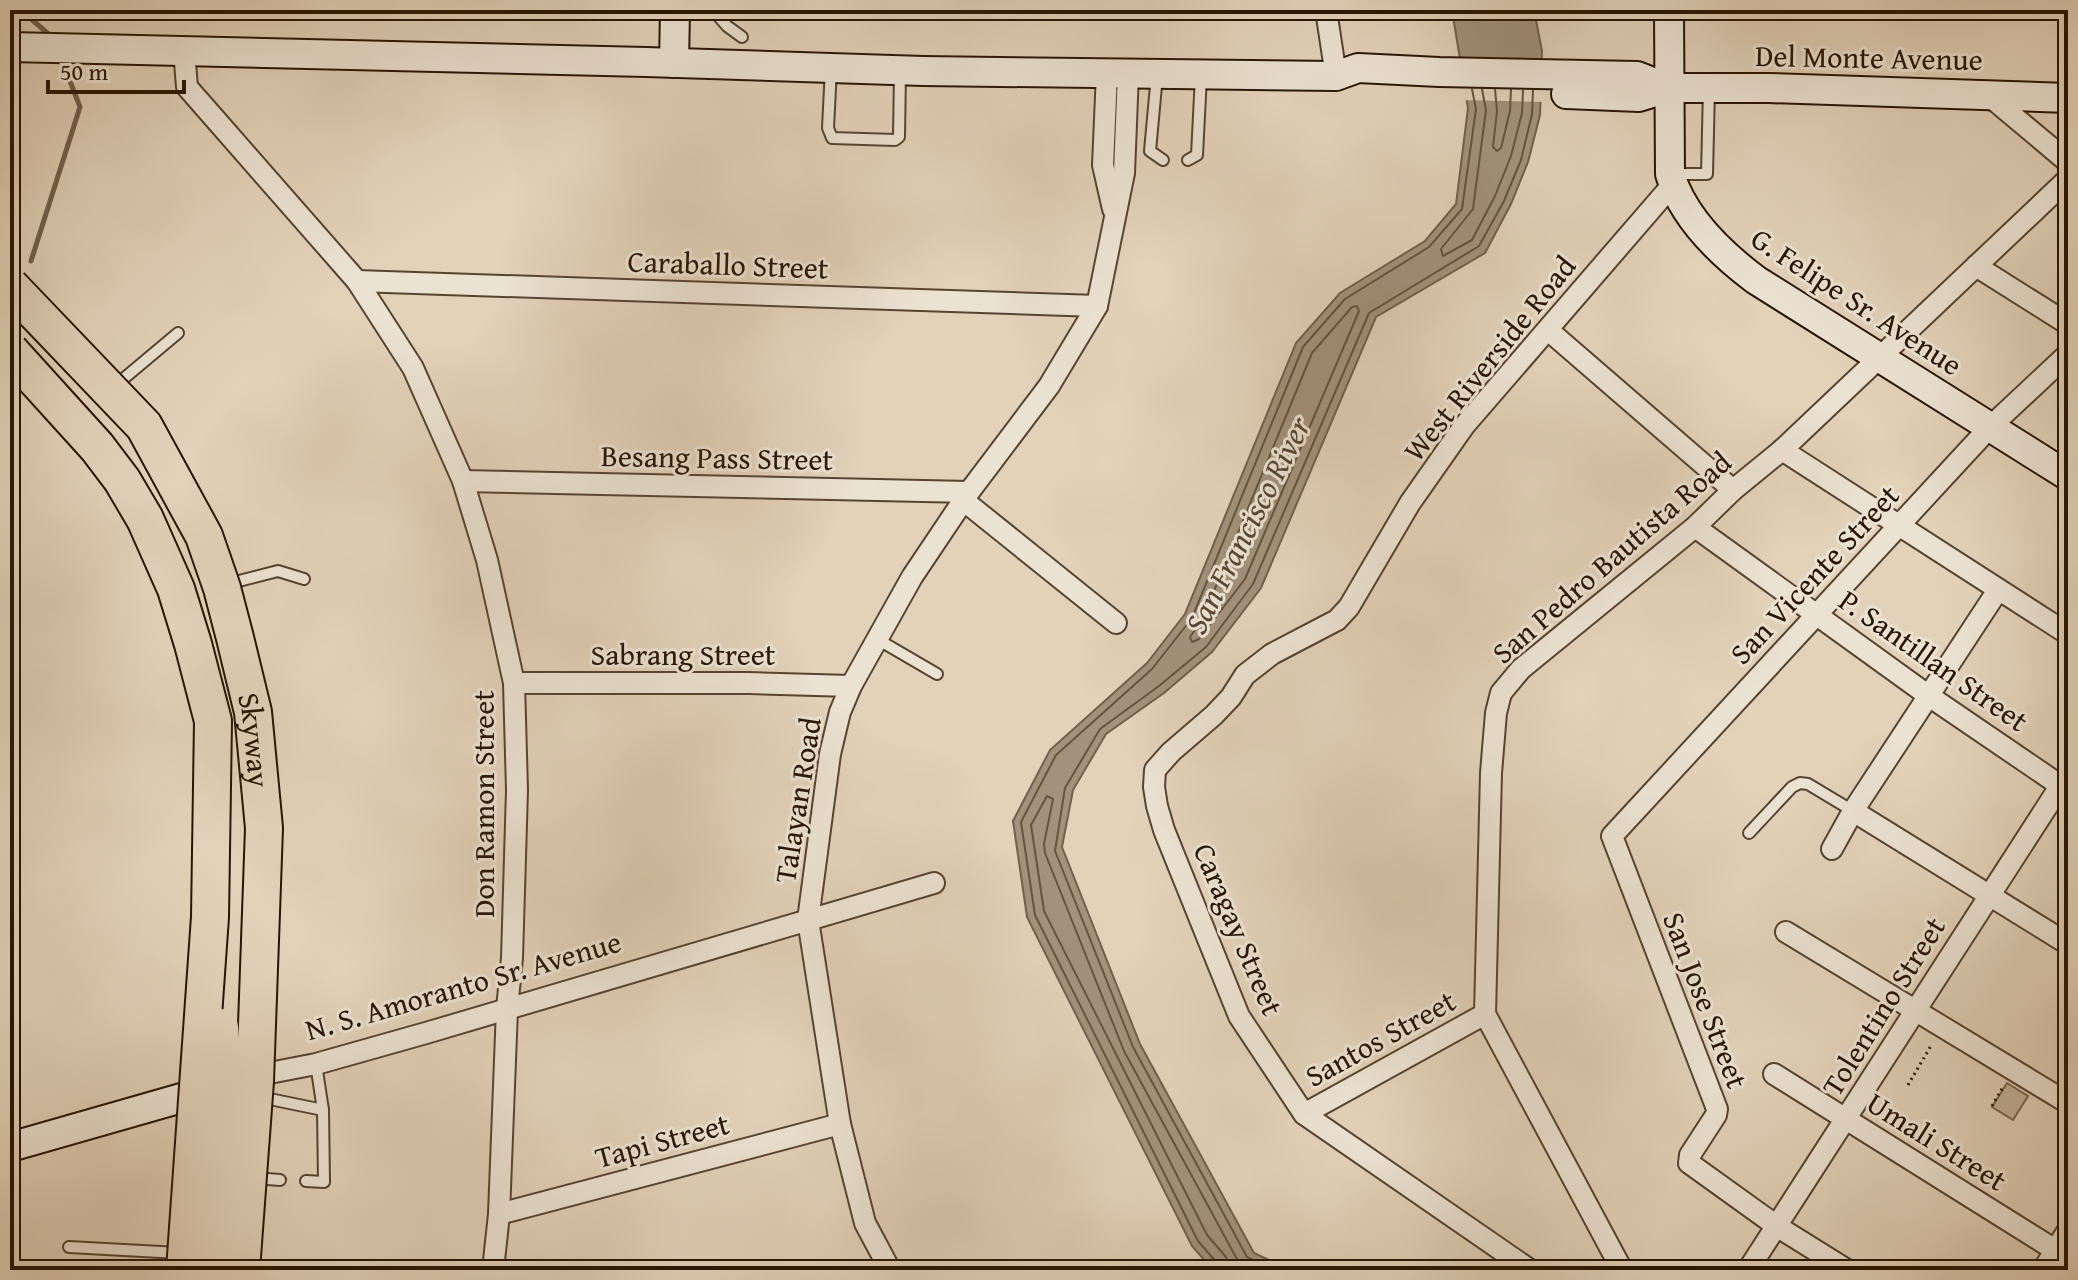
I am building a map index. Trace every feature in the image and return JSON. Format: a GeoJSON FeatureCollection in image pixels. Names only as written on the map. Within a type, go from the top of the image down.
{"type":"FeatureCollection","features":[{"type":"Feature","properties":{"kind":"highway","name":"Skyway"},"geometry":{"type":"LineString","coordinates":[[10,286],[144,426],[204,536],[222,588],[249,697],[263,842],[255,1081],[241,1270]]}},
{"type":"Feature","properties":{"kind":"highway","name":"Skyway"},"geometry":{"type":"LineString","coordinates":[[10,351],[61,405],[122,480],[157,543],[176,589],[213,721],[210,917],[192,1264]]}},
{"type":"Feature","properties":{"kind":"main road"},"geometry":{"type":"LineString","coordinates":[[674,63],[675,10]]}},
{"type":"Feature","properties":{"kind":"main road"},"geometry":{"type":"LineString","coordinates":[[1669,10],[1672,179]]}},
{"type":"Feature","properties":{"kind":"main road","name":"Del Monte Avenue"},"geometry":{"type":"LineString","coordinates":[[23,47],[900,70],[1336,76],[1356,86],[1438,81],[1588,85],[1639,97],[1668,88],[1709,88],[2068,98]]}},
{"type":"Feature","properties":{"kind":"main road","name":"G. Felipe Sr. Avenue"},"geometry":{"type":"LineString","coordinates":[[1672,179],[1702,231],[1733,263],[2068,476]]}},
{"type":"Feature","properties":{"kind":"main road","name":"N. S. Amoranto Sr. Avenue"},"geometry":{"type":"LineString","coordinates":[[10,1147],[210,1090],[253,1084]]}},
{"type":"Feature","properties":{"kind":"street"},"geometry":{"type":"LineString","coordinates":[[1326,10],[1336,76]]}},
{"type":"Feature","properties":{"kind":"street","name":"Don Ramon Street"},"geometry":{"type":"LineString","coordinates":[[184,50],[187,87],[357,281],[413,368],[463,481],[487,560],[514,683],[517,790],[512,958],[507,1009],[499,1214],[493,1270]]}},
{"type":"Feature","properties":{"kind":"street","name":"Talayan Road"},"geometry":{"type":"LineString","coordinates":[[890,1270],[865,1223],[840,1124],[808,920],[830,754],[840,712],[851,686],[912,577],[966,496],[1049,386],[1097,306],[1124,173],[1124,131],[1118,73]]}},
{"type":"Feature","properties":{"kind":"street","name":"Talayan Road"},"geometry":{"type":"LineString","coordinates":[[1114,213],[1103,165],[1118,73]]}},
{"type":"Feature","properties":{"kind":"street"},"geometry":{"type":"LineString","coordinates":[[1987,94],[2068,162]]}},
{"type":"Feature","properties":{"kind":"street","name":"West Riverside Road"},"geometry":{"type":"LineString","coordinates":[[1155,770],[1214,715],[1231,697],[1245,675],[1272,654],[1337,620],[1349,607],[1410,503],[1464,426],[1548,330],[1672,179]]}},
{"type":"Feature","properties":{"kind":"street","name":"San Pedro Bautista Road"},"geometry":{"type":"LineString","coordinates":[[1622,1270],[1485,1014],[1491,773],[1496,713],[1501,693],[1521,669],[1695,527],[1733,490],[1782,450],[2068,179]]}},
{"type":"Feature","properties":{"kind":"street"},"geometry":{"type":"LineString","coordinates":[[1976,266],[2068,324]]}},
{"type":"Feature","properties":{"kind":"street","name":"Caraballo Street"},"geometry":{"type":"LineString","coordinates":[[357,281],[1097,306]]}},
{"type":"Feature","properties":{"kind":"street"},"geometry":{"type":"LineString","coordinates":[[1548,330],[1733,490]]}},
{"type":"Feature","properties":{"kind":"street","name":"San Vicente Street"},"geometry":{"type":"LineString","coordinates":[[1612,840],[1614,833],[1990,427],[2068,354]]}},
{"type":"Feature","properties":{"kind":"street"},"geometry":{"type":"LineString","coordinates":[[1782,450],[2068,634]]}},
{"type":"Feature","properties":{"kind":"street","name":"Besang Pass Street"},"geometry":{"type":"LineString","coordinates":[[463,481],[966,496]]}},
{"type":"Feature","properties":{"kind":"street"},"geometry":{"type":"LineString","coordinates":[[966,496],[1116,623]]}},
{"type":"Feature","properties":{"kind":"street","name":"P. Santillan Street"},"geometry":{"type":"LineString","coordinates":[[1695,527],[1929,696],[2064,780]]}},
{"type":"Feature","properties":{"kind":"street"},"geometry":{"type":"LineString","coordinates":[[1832,849],[1853,811],[1998,590]]}},
{"type":"Feature","properties":{"kind":"street","name":"Sabrang Street"},"geometry":{"type":"LineString","coordinates":[[514,683],[851,686]]}},
{"type":"Feature","properties":{"kind":"street","name":"Caragay Street"},"geometry":{"type":"LineString","coordinates":[[1155,770],[1154,787],[1164,830],[1239,1016],[1304,1114],[1530,1270]]}},
{"type":"Feature","properties":{"kind":"street","name":"Tolentino Street"},"geometry":{"type":"LineString","coordinates":[[1748,1270],[2064,780]]}},
{"type":"Feature","properties":{"kind":"street"},"geometry":{"type":"LineString","coordinates":[[1853,811],[2068,944]]}},
{"type":"Feature","properties":{"kind":"street","name":"San Jose Street"},"geometry":{"type":"LineString","coordinates":[[1612,840],[1717,1109],[1690,1155],[1689,1163],[1778,1227]]}},
{"type":"Feature","properties":{"kind":"street","name":"N. S. Amoranto Sr. Avenue"},"geometry":{"type":"LineString","coordinates":[[253,1084],[934,883]]}},
{"type":"Feature","properties":{"kind":"street"},"geometry":{"type":"LineString","coordinates":[[1786,932],[2068,1103]]}},
{"type":"Feature","properties":{"kind":"street","name":"Santos Street"},"geometry":{"type":"LineString","coordinates":[[1304,1114],[1485,1014]]}},
{"type":"Feature","properties":{"kind":"street","name":"Umali Street"},"geometry":{"type":"LineString","coordinates":[[1774,1074],[2062,1254]]}},
{"type":"Feature","properties":{"kind":"street","name":"Tapi Street"},"geometry":{"type":"LineString","coordinates":[[499,1214],[840,1124]]}},
{"type":"Feature","properties":{"kind":"street"},"geometry":{"type":"LineString","coordinates":[[1778,1227],[1847,1270]]}},
{"type":"Feature","properties":{"kind":"street"},"geometry":{"type":"LineString","coordinates":[[2043,1270],[2062,1254],[2068,1230]]}},
{"type":"Feature","properties":{"kind":"lane"},"geometry":{"type":"LineString","coordinates":[[713,10],[742,37]]}},
{"type":"Feature","properties":{"kind":"lane"},"geometry":{"type":"LineString","coordinates":[[831,67],[829,134],[832,138],[895,140],[899,137],[900,70]]}},
{"type":"Feature","properties":{"kind":"lane"},"geometry":{"type":"LineString","coordinates":[[1157,73],[1150,151],[1163,160]]}},
{"type":"Feature","properties":{"kind":"lane"},"geometry":{"type":"LineString","coordinates":[[1188,160],[1197,155],[1202,74]]}},
{"type":"Feature","properties":{"kind":"lane"},"geometry":{"type":"LineString","coordinates":[[1672,179],[1707,174],[1709,88]]}},
{"type":"Feature","properties":{"kind":"lane"},"geometry":{"type":"LineString","coordinates":[[1124,131],[1150,132]]}},
{"type":"Feature","properties":{"kind":"lane"},"geometry":{"type":"LineString","coordinates":[[116,385],[178,333]]}},
{"type":"Feature","properties":{"kind":"lane"},"geometry":{"type":"LineString","coordinates":[[225,584],[278,571],[304,579]]}},
{"type":"Feature","properties":{"kind":"lane"},"geometry":{"type":"LineString","coordinates":[[877,639],[937,674]]}},
{"type":"Feature","properties":{"kind":"lane"},"geometry":{"type":"LineString","coordinates":[[1749,833],[1792,787],[1800,783],[1808,784],[1853,811]]}},
{"type":"Feature","properties":{"kind":"lane"},"geometry":{"type":"LineString","coordinates":[[306,1181],[324,1182],[323,1110],[316,1064]]}},
{"type":"Feature","properties":{"kind":"lane"},"geometry":{"type":"LineString","coordinates":[[253,1084],[323,1110]]}},
{"type":"Feature","properties":{"kind":"lane"},"geometry":{"type":"LineString","coordinates":[[252,1178],[280,1180]]}},
{"type":"Feature","properties":{"kind":"lane"},"geometry":{"type":"LineString","coordinates":[[69,1247],[192,1264]]}},
{"type":"Feature","properties":{"kind":"path"},"geometry":{"type":"LineString","coordinates":[[1908,1085],[1942,1027]]}},
{"type":"Feature","properties":{"kind":"path"},"geometry":{"type":"LineString","coordinates":[[1992,1106],[2014,1070]]}},
{"type":"Feature","properties":{"kind":"shaded area"},"geometry":{"type":"Polygon","coordinates":[[[2007,1083],[2028,1096],[2013,1120],[1992,1107],[2007,1083]]]}},
{"type":"Feature","properties":{"kind":"water","name":"San Francisco River"},"geometry":{"type":"Polygon","coordinates":[[[1452,10],[1534,10],[1542,51],[1540,115],[1528,162],[1511,204],[1485,253],[1376,317],[1261,588],[1212,652],[1164,693],[1106,734],[1073,790],[1062,847],[1140,1044],[1254,1253],[1291,1270],[1213,1270],[1192,1246],[1027,917],[1013,821],[1050,750],[1147,663],[1185,614],[1296,343],[1340,293],[1425,241],[1456,204],[1468,108],[1452,10]]]}},
{"type":"Feature","properties":{"kind":"pier"},"geometry":{"type":"Polygon","coordinates":[[[1456,64],[1546,67],[1544,102],[1462,100],[1456,64]]]}},
{"type":"Feature","properties":{"kind":"waterway"},"geometry":{"type":"LineString","coordinates":[[21,10],[53,38]]}},
{"type":"Feature","properties":{"kind":"waterway"},"geometry":{"type":"LineString","coordinates":[[31,261],[80,107],[61,58]]}}]}
